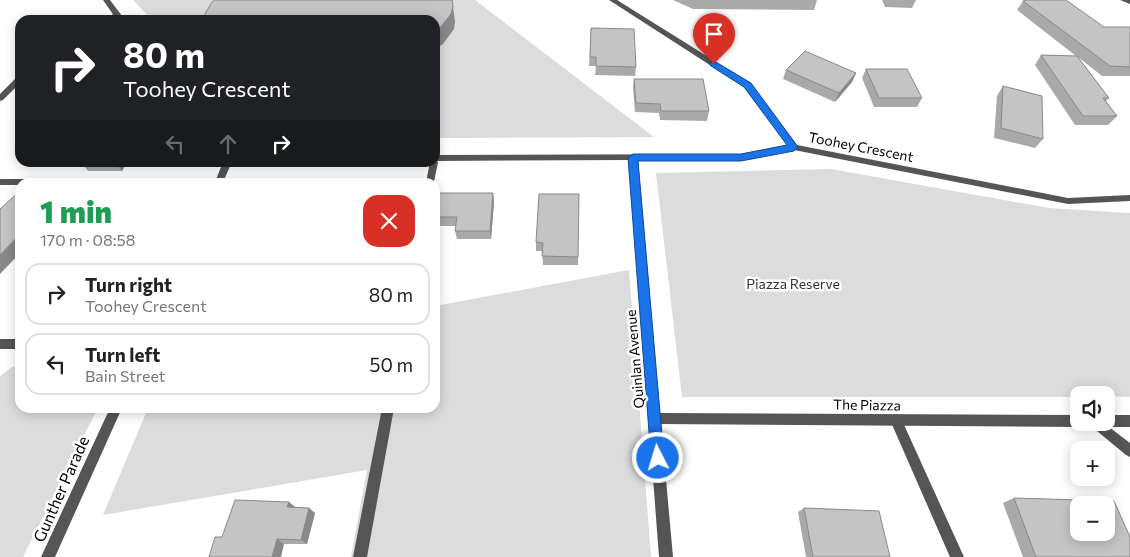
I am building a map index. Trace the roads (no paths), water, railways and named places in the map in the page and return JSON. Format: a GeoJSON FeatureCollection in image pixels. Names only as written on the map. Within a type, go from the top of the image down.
{"type":"FeatureCollection","features":[{"type":"Feature","properties":{"kind":"street"},"geometry":{"type":"LineString","coordinates":[[106,0],[117,15]]}},
{"type":"Feature","properties":{"kind":"street"},"geometry":{"type":"LineString","coordinates":[[612,0],[748,85],[794,147]]}},
{"type":"Feature","properties":{"kind":"street"},"geometry":{"type":"LineString","coordinates":[[1124,0],[1130,2]]}},
{"type":"Feature","properties":{"kind":"street"},"geometry":{"type":"LineString","coordinates":[[0,98],[15,84]]}},
{"type":"Feature","properties":{"kind":"street","name":"Toohey Crescent"},"geometry":{"type":"LineString","coordinates":[[440,158],[741,157],[794,147],[1068,202],[1130,198]]}},
{"type":"Feature","properties":{"kind":"street","name":"Quinlan Avenue"},"geometry":{"type":"LineString","coordinates":[[633,158],[666,557]]}},
{"type":"Feature","properties":{"kind":"street"},"geometry":{"type":"LineString","coordinates":[[0,182],[15,182]]}},
{"type":"Feature","properties":{"kind":"street"},"geometry":{"type":"LineString","coordinates":[[0,344],[15,344]]}},
{"type":"Feature","properties":{"kind":"street","name":"Gunther Parade"},"geometry":{"type":"LineString","coordinates":[[48,557],[114,413]]}},
{"type":"Feature","properties":{"kind":"street"},"geometry":{"type":"LineString","coordinates":[[360,557],[387,413]]}},
{"type":"Feature","properties":{"kind":"street","name":"The Piazza"},"geometry":{"type":"LineString","coordinates":[[654,418],[1070,420]]}},
{"type":"Feature","properties":{"kind":"street"},"geometry":{"type":"LineString","coordinates":[[896,420],[957,557]]}},
{"type":"Feature","properties":{"kind":"street"},"geometry":{"type":"LineString","coordinates":[[1115,421],[1130,421]]}},
{"type":"Feature","properties":{"kind":"street"},"geometry":{"type":"LineString","coordinates":[[1106,431],[1130,450]]}},
{"type":"Feature","properties":{"kind":"park label","name":"Piazza Reserve"},"geometry":{"type":"Point","coordinates":[793,284]}}]}
